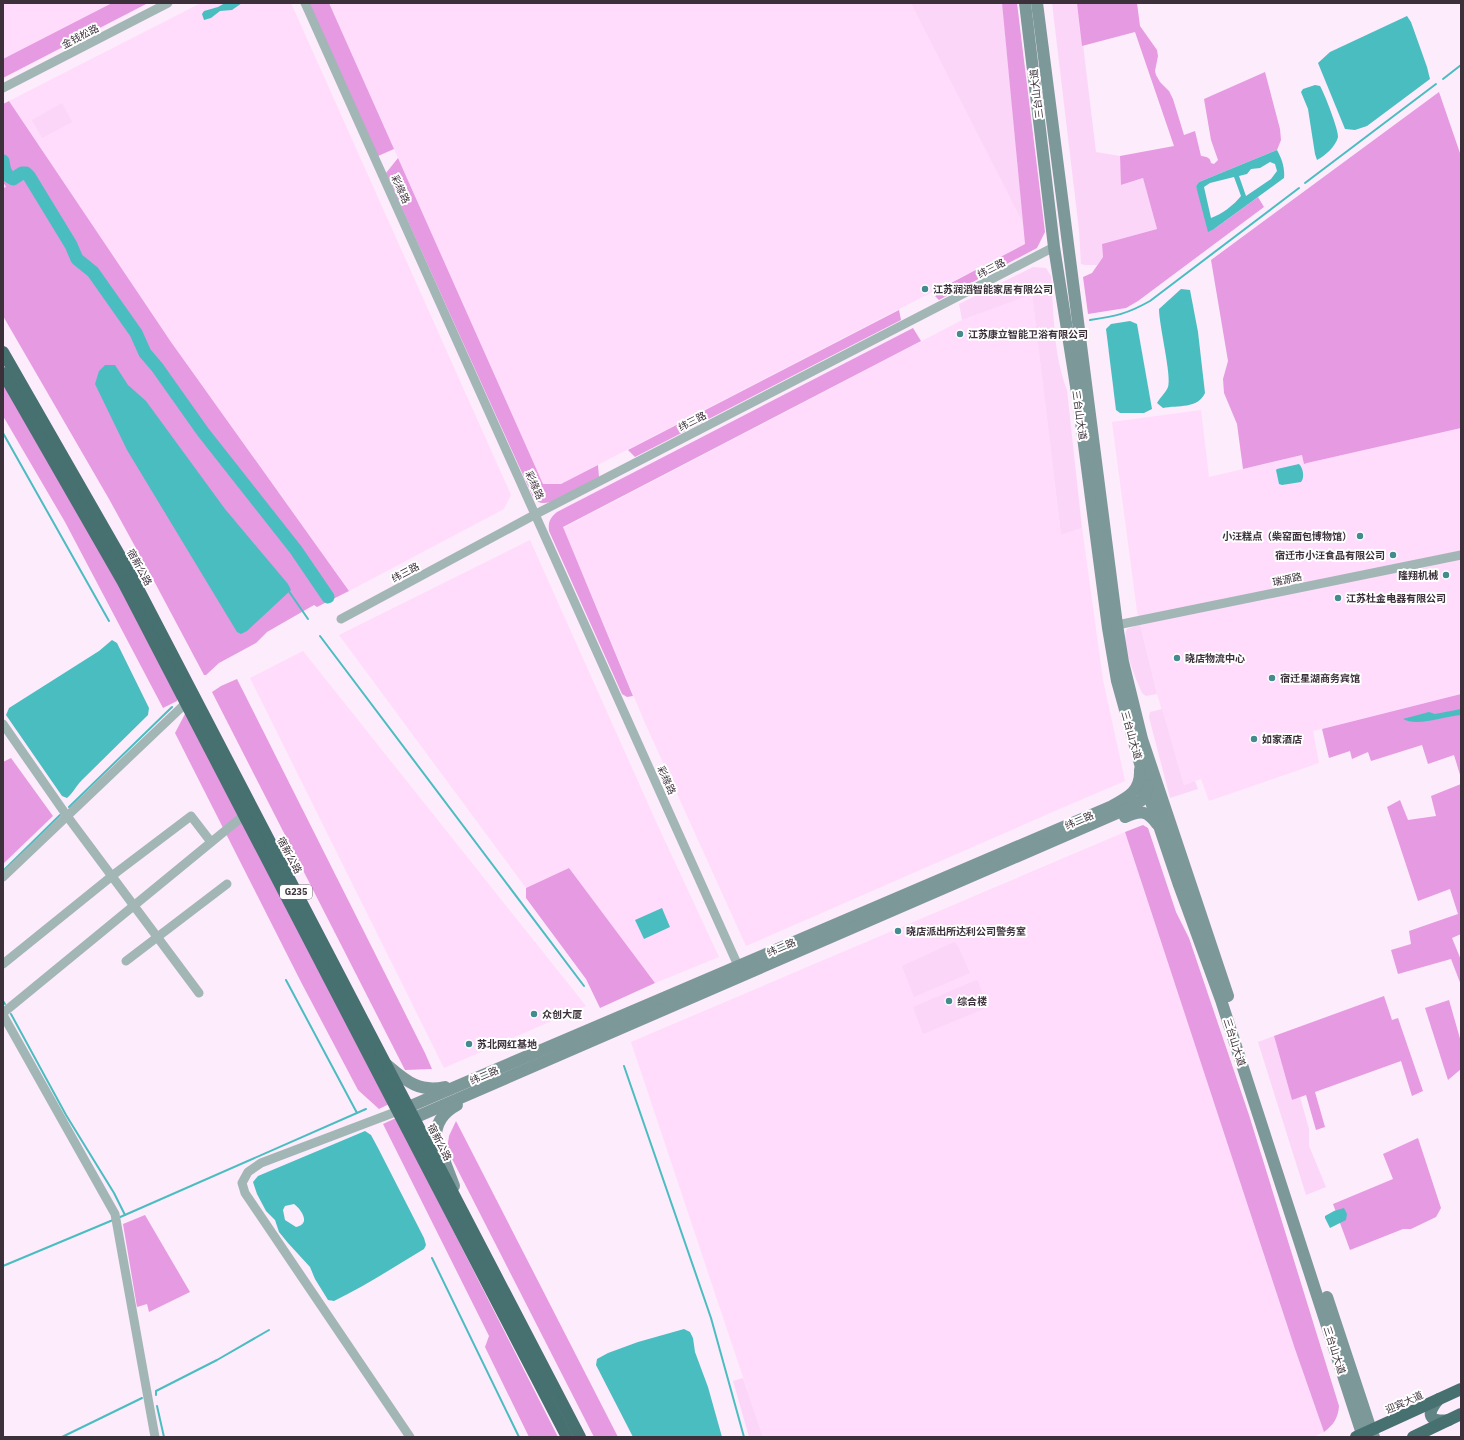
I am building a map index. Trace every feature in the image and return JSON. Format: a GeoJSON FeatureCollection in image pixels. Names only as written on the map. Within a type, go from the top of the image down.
{"type":"FeatureCollection","features":[{"type":"Feature","properties":{"kind":"highway","name":"宿新公路"},"geometry":{"type":"LineString","coordinates":[[3,352],[132,577],[248,812],[403,1109],[567,1437]]}},
{"type":"Feature","properties":{"kind":"highway","name":"宿新公路"},"geometry":{"type":"LineString","coordinates":[[3,373],[123,582],[186,702],[386,1064],[403,1109],[414,1118],[580,1437]]}},
{"type":"Feature","properties":{"kind":"highway","name":"迎宾大道"},"geometry":{"type":"LineString","coordinates":[[1365,1435],[1461,1389]]}},
{"type":"Feature","properties":{"kind":"highway"},"geometry":{"type":"LineString","coordinates":[[1413,1437],[1461,1414]]}},
{"type":"Feature","properties":{"kind":"main road","name":"三台山大道"},"geometry":{"type":"LineString","coordinates":[[1025,3],[1054,247],[1078,399],[1108,628],[1117,681],[1365,1435]]}},
{"type":"Feature","properties":{"kind":"main road","name":"三台山大道"},"geometry":{"type":"LineString","coordinates":[[1037,3],[1117,625],[1123,662],[1136,713],[1145,764]]}},
{"type":"Feature","properties":{"kind":"main road","name":"纬二路"},"geometry":{"type":"LineString","coordinates":[[403,1109],[493,1070],[1049,844],[1131,807],[1142,800],[1151,777],[1145,764]]}},
{"type":"Feature","properties":{"kind":"main road","name":"纬二路"},"geometry":{"type":"LineString","coordinates":[[414,1118],[484,1088],[740,970],[1123,800],[1134,793],[1145,764]]}},
{"type":"Feature","properties":{"kind":"main road","name":"三台山大道"},"geometry":{"type":"LineString","coordinates":[[1147,789],[1178,885],[1221,1000],[1365,1435]]}},
{"type":"Feature","properties":{"kind":"main road"},"geometry":{"type":"LineString","coordinates":[[1049,844],[1075,838],[1139,812],[1147,814],[1161,831]]}},
{"type":"Feature","properties":{"kind":"main road"},"geometry":{"type":"LineString","coordinates":[[386,1064],[415,1086],[432,1089],[444,1088],[493,1070]]}},
{"type":"Feature","properties":{"kind":"main road"},"geometry":{"type":"LineString","coordinates":[[480,1246],[441,1152],[436,1139],[436,1132],[438,1123],[449,1109],[484,1088]]}},
{"type":"Feature","properties":{"kind":"main road"},"geometry":{"type":"LineString","coordinates":[[1439,1399],[1431,1408],[1430,1411],[1432,1416],[1434,1420],[1449,1420]]}},
{"type":"Feature","properties":{"kind":"street","name":"金钱松路"},"geometry":{"type":"LineString","coordinates":[[3,88],[168,3]]}},
{"type":"Feature","properties":{"kind":"street","name":"彩缘路"},"geometry":{"type":"LineString","coordinates":[[305,3],[740,970]]}},
{"type":"Feature","properties":{"kind":"street","name":"纬三路"},"geometry":{"type":"LineString","coordinates":[[341,619],[536,514],[1054,247]]}},
{"type":"Feature","properties":{"kind":"street","name":"瑞源路"},"geometry":{"type":"LineString","coordinates":[[1117,625],[1461,555]]}},
{"type":"Feature","properties":{"kind":"street"},"geometry":{"type":"LineString","coordinates":[[3,877],[186,702]]}},
{"type":"Feature","properties":{"kind":"street"},"geometry":{"type":"LineString","coordinates":[[3,724],[68,816],[158,936],[199,994]]}},
{"type":"Feature","properties":{"kind":"street"},"geometry":{"type":"LineString","coordinates":[[155,1437],[116,1219],[105,1195],[3,1014],[248,812]]}},
{"type":"Feature","properties":{"kind":"street"},"geometry":{"type":"LineString","coordinates":[[3,964],[112,875],[191,816],[211,842]]}},
{"type":"Feature","properties":{"kind":"street"},"geometry":{"type":"LineString","coordinates":[[126,961],[227,884]]}},
{"type":"Feature","properties":{"kind":"street"},"geometry":{"type":"LineString","coordinates":[[403,1109],[261,1164],[248,1172],[242,1183],[245,1193],[410,1437]]}},
{"type":"Feature","properties":{"kind":"shaded area"},"geometry":{"type":"Polygon","coordinates":[[[3,3],[112,3],[3,59],[3,3]]]}},
{"type":"Feature","properties":{"kind":"shaded area"},"geometry":{"type":"Polygon","coordinates":[[[112,3],[148,3],[3,78],[3,59],[112,3]]]}},
{"type":"Feature","properties":{"kind":"shaded area"},"geometry":{"type":"Polygon","coordinates":[[[201,3],[291,3],[511,495],[504,509],[349,591],[171,342],[9,101],[201,3]]]}},
{"type":"Feature","properties":{"kind":"shaded area"},"geometry":{"type":"Polygon","coordinates":[[[309,3],[329,3],[394,149],[378,156],[309,3]]]}},
{"type":"Feature","properties":{"kind":"shaded area"},"geometry":{"type":"Polygon","coordinates":[[[329,3],[1002,3],[1025,244],[561,484],[543,484],[329,3]]]}},
{"type":"Feature","properties":{"kind":"shaded area"},"geometry":{"type":"Polygon","coordinates":[[[911,3],[1002,3],[1023,223],[911,3]]]}},
{"type":"Feature","properties":{"kind":"shaded area"},"geometry":{"type":"Polygon","coordinates":[[[1002,3],[1017,3],[1045,232],[1037,248],[939,300],[932,293],[1025,244],[1002,3]]]}},
{"type":"Feature","properties":{"kind":"shaded area"},"geometry":{"type":"Polygon","coordinates":[[[1052,3],[1078,3],[1096,152],[1120,156],[1122,185],[1143,178],[1157,229],[1102,244],[1103,257],[1097,265],[1081,264],[1079,230],[1052,3]]]}},
{"type":"Feature","properties":{"kind":"shaded area"},"geometry":{"type":"Polygon","coordinates":[[[1077,3],[1137,3],[1140,26],[1157,50],[1158,56],[1155,71],[1156,75],[1160,82],[1169,91],[1173,99],[1184,135],[1195,131],[1201,156],[1208,158],[1211,163],[1214,164],[1218,160],[1211,140],[1204,99],[1265,72],[1280,129],[1281,140],[1277,150],[1199,182],[1196,186],[1214,229],[1258,197],[1264,207],[1138,301],[1126,308],[1088,314],[1083,277],[1092,273],[1103,257],[1102,244],[1157,229],[1143,178],[1121,185],[1120,156],[1174,146],[1135,32],[1082,46],[1077,3]]]}},
{"type":"Feature","properties":{"kind":"shaded area"},"geometry":{"type":"Polygon","coordinates":[[[1439,92],[1461,156],[1461,428],[1304,464],[1302,455],[1243,469],[1237,424],[1224,393],[1223,379],[1228,361],[1211,260],[1439,92]]]}},
{"type":"Feature","properties":{"kind":"shaded area"},"geometry":{"type":"Polygon","coordinates":[[[9,101],[171,342],[349,591],[317,607],[314,605],[267,632],[256,643],[219,663],[206,675],[204,675],[109,499],[3,316],[3,188],[6,187],[3,182],[3,104],[9,101]]]}},
{"type":"Feature","properties":{"kind":"shaded area"},"geometry":{"type":"Polygon","coordinates":[[[62,103],[72,122],[42,138],[32,120],[62,103]]]}},
{"type":"Feature","properties":{"kind":"shaded area"},"geometry":{"type":"Polygon","coordinates":[[[398,158],[543,484],[561,484],[598,465],[599,477],[550,502],[541,503],[536,501],[533,497],[386,173],[398,158]]]}},
{"type":"Feature","properties":{"kind":"shaded area"},"geometry":{"type":"Polygon","coordinates":[[[1033,267],[1046,268],[1051,276],[1057,348],[1062,376],[1067,390],[1082,528],[1061,535],[1032,294],[962,320],[959,304],[1033,267]]]}},
{"type":"Feature","properties":{"kind":"shaded area"},"geometry":{"type":"Polygon","coordinates":[[[1032,293],[1061,535],[1082,528],[1103,680],[1125,781],[746,946],[645,723],[563,528],[962,320],[1032,293]]]}},
{"type":"Feature","properties":{"kind":"shaded area"},"geometry":{"type":"Polygon","coordinates":[[[899,310],[901,320],[635,457],[628,450],[899,310]]]}},
{"type":"Feature","properties":{"kind":"shaded area"},"geometry":{"type":"Polygon","coordinates":[[[913,328],[921,341],[563,527],[633,696],[627,697],[622,694],[549,531],[549,523],[553,516],[557,512],[913,328]]]}},
{"type":"Feature","properties":{"kind":"shaded area"},"geometry":{"type":"Polygon","coordinates":[[[3,382],[120,585],[178,695],[177,701],[163,708],[65,522],[3,416],[3,382]]]}},
{"type":"Feature","properties":{"kind":"shaded area"},"geometry":{"type":"Polygon","coordinates":[[[1201,410],[1209,477],[1303,455],[1304,463],[1307,463],[1461,428],[1461,694],[1313,731],[1319,763],[1209,801],[1201,779],[1184,785],[1157,694],[1137,611],[1112,422],[1201,410]]]}},
{"type":"Feature","properties":{"kind":"shaded area"},"geometry":{"type":"Polygon","coordinates":[[[530,540],[658,826],[719,957],[655,983],[569,868],[526,888],[339,635],[530,540]]]}},
{"type":"Feature","properties":{"kind":"shaded area"},"geometry":{"type":"Polygon","coordinates":[[[1140,624],[1157,694],[1146,696],[1142,693],[1133,670],[1127,652],[1125,635],[1127,629],[1140,624]]]}},
{"type":"Feature","properties":{"kind":"shaded area"},"geometry":{"type":"Polygon","coordinates":[[[303,651],[586,1006],[444,1068],[250,678],[303,651]]]}},
{"type":"Feature","properties":{"kind":"shaded area"},"geometry":{"type":"Polygon","coordinates":[[[237,679],[432,1069],[405,1070],[212,692],[237,679]]]}},
{"type":"Feature","properties":{"kind":"shaded area"},"geometry":{"type":"Polygon","coordinates":[[[1461,694],[1461,778],[1454,755],[1428,764],[1422,745],[1371,761],[1368,752],[1352,759],[1350,751],[1329,758],[1322,729],[1461,694]]]}},
{"type":"Feature","properties":{"kind":"shaded area"},"geometry":{"type":"Polygon","coordinates":[[[1162,709],[1184,785],[1195,781],[1198,789],[1170,798],[1149,717],[1150,712],[1162,709]]]}},
{"type":"Feature","properties":{"kind":"shaded area"},"geometry":{"type":"Polygon","coordinates":[[[186,712],[389,1104],[379,1109],[358,1090],[301,982],[175,733],[186,712]]]}},
{"type":"Feature","properties":{"kind":"shaded area"},"geometry":{"type":"Polygon","coordinates":[[[11,758],[53,816],[3,864],[3,762],[11,758]]]}},
{"type":"Feature","properties":{"kind":"shaded area"},"geometry":{"type":"Polygon","coordinates":[[[1461,784],[1461,934],[1452,938],[1461,960],[1461,985],[1451,959],[1398,974],[1391,950],[1411,944],[1409,931],[1458,914],[1450,889],[1418,901],[1387,807],[1400,800],[1408,820],[1436,816],[1431,796],[1461,784]]]}},
{"type":"Feature","properties":{"kind":"shaded area"},"geometry":{"type":"Polygon","coordinates":[[[1143,825],[1148,828],[1176,912],[1189,938],[1249,1115],[1339,1406],[1338,1415],[1330,1427],[1324,1432],[1295,1349],[1125,832],[1143,825]]]}},
{"type":"Feature","properties":{"kind":"shaded area"},"geometry":{"type":"Polygon","coordinates":[[[1125,832],[1295,1349],[1324,1432],[1313,1437],[763,1437],[631,1042],[1125,832]]]}},
{"type":"Feature","properties":{"kind":"shaded area"},"geometry":{"type":"Polygon","coordinates":[[[569,868],[655,983],[600,1008],[586,979],[526,898],[526,888],[569,868]]]}},
{"type":"Feature","properties":{"kind":"shaded area"},"geometry":{"type":"Polygon","coordinates":[[[954,942],[958,946],[970,973],[914,997],[902,966],[954,942]]]}},
{"type":"Feature","properties":{"kind":"shaded area"},"geometry":{"type":"Polygon","coordinates":[[[976,980],[978,981],[986,1003],[986,1008],[923,1034],[913,1007],[976,980]]]}},
{"type":"Feature","properties":{"kind":"shaded area"},"geometry":{"type":"Polygon","coordinates":[[[1384,996],[1392,1020],[1398,1018],[1423,1091],[1412,1096],[1401,1061],[1315,1092],[1325,1127],[1316,1130],[1306,1095],[1292,1100],[1274,1036],[1384,996]]]}},
{"type":"Feature","properties":{"kind":"shaded area"},"geometry":{"type":"Polygon","coordinates":[[[1449,1000],[1461,1042],[1461,1069],[1448,1080],[1425,1008],[1449,1000]]]}},
{"type":"Feature","properties":{"kind":"shaded area"},"geometry":{"type":"Polygon","coordinates":[[[1274,1036],[1292,1100],[1300,1097],[1309,1129],[1309,1146],[1326,1187],[1306,1195],[1258,1042],[1274,1036]]]}},
{"type":"Feature","properties":{"kind":"shaded area"},"geometry":{"type":"Polygon","coordinates":[[[396,1118],[558,1437],[529,1437],[485,1347],[489,1336],[383,1124],[396,1118]]]}},
{"type":"Feature","properties":{"kind":"shaded area"},"geometry":{"type":"Polygon","coordinates":[[[456,1121],[618,1437],[594,1437],[447,1149],[449,1136],[456,1121]]]}},
{"type":"Feature","properties":{"kind":"shaded area"},"geometry":{"type":"Polygon","coordinates":[[[1418,1138],[1441,1208],[1436,1217],[1411,1229],[1403,1229],[1350,1250],[1333,1204],[1393,1179],[1383,1154],[1418,1138]]]}},
{"type":"Feature","properties":{"kind":"shaded area"},"geometry":{"type":"Polygon","coordinates":[[[145,1215],[190,1292],[149,1312],[147,1304],[137,1307],[123,1224],[145,1215]]]}},
{"type":"Feature","properties":{"kind":"shaded area"},"geometry":{"type":"Polygon","coordinates":[[[743,1378],[763,1437],[749,1437],[733,1381],[743,1378]]]}},
{"type":"Feature","properties":{"kind":"water"},"geometry":{"type":"Polygon","coordinates":[[[225,3],[242,3],[232,10],[220,11],[211,18],[204,20],[202,14],[204,11],[218,7],[225,3]]]}},
{"type":"Feature","properties":{"kind":"water"},"geometry":{"type":"Polygon","coordinates":[[[1407,16],[1411,22],[1430,79],[1367,126],[1355,130],[1345,129],[1318,63],[1330,52],[1407,16]]]}},
{"type":"Feature","properties":{"kind":"water"},"geometry":{"type":"Polygon","coordinates":[[[1315,85],[1320,86],[1325,96],[1338,133],[1335,144],[1317,160],[1308,109],[1301,92],[1303,89],[1315,85]]]}},
{"type":"Feature","properties":{"kind":"water"},"geometry":{"type":"Polygon","coordinates":[[[1277,150],[1284,167],[1284,178],[1208,232],[1196,186],[1199,182],[1277,150]],[[1270,162],[1260,168],[1251,169],[1247,174],[1239,176],[1246,196],[1271,179],[1277,171],[1275,164],[1270,162]],[[1234,177],[1210,183],[1204,187],[1211,218],[1228,209],[1241,196],[1234,177]]]}},
{"type":"Feature","properties":{"kind":"water"},"geometry":{"type":"Polygon","coordinates":[[[1181,289],[1190,290],[1198,332],[1205,393],[1198,402],[1193,404],[1163,408],[1157,403],[1167,389],[1169,381],[1159,309],[1181,289]]]}},
{"type":"Feature","properties":{"kind":"water"},"geometry":{"type":"Polygon","coordinates":[[[1130,321],[1137,324],[1152,409],[1144,413],[1120,413],[1116,410],[1106,329],[1111,324],[1130,321]]]}},
{"type":"Feature","properties":{"kind":"water"},"geometry":{"type":"Polygon","coordinates":[[[105,365],[115,365],[128,385],[146,401],[225,509],[288,584],[291,590],[247,631],[241,634],[237,632],[127,450],[95,384],[99,371],[105,365]]]}},
{"type":"Feature","properties":{"kind":"water"},"geometry":{"type":"Polygon","coordinates":[[[1299,464],[1303,473],[1301,482],[1282,485],[1279,484],[1277,469],[1299,464]]]}},
{"type":"Feature","properties":{"kind":"water"},"geometry":{"type":"Polygon","coordinates":[[[112,640],[117,643],[149,708],[148,715],[82,780],[67,798],[62,796],[6,715],[9,708],[99,651],[112,640]]]}},
{"type":"Feature","properties":{"kind":"water"},"geometry":{"type":"Polygon","coordinates":[[[1461,709],[1461,715],[1423,722],[1403,719],[1429,712],[1435,714],[1461,709]]]}},
{"type":"Feature","properties":{"kind":"water"},"geometry":{"type":"Polygon","coordinates":[[[662,908],[670,927],[644,939],[635,920],[662,908]]]}},
{"type":"Feature","properties":{"kind":"water"},"geometry":{"type":"Polygon","coordinates":[[[365,1131],[371,1135],[378,1148],[424,1238],[426,1245],[424,1249],[357,1289],[334,1301],[328,1300],[315,1279],[310,1267],[279,1232],[275,1220],[266,1211],[257,1194],[253,1182],[258,1176],[365,1131]],[[294,1204],[285,1206],[283,1210],[285,1220],[296,1227],[301,1225],[304,1220],[302,1213],[294,1204]]]}},
{"type":"Feature","properties":{"kind":"water"},"geometry":{"type":"Polygon","coordinates":[[[1344,1208],[1347,1214],[1346,1220],[1330,1228],[1325,1216],[1344,1208]]]}},
{"type":"Feature","properties":{"kind":"water"},"geometry":{"type":"Polygon","coordinates":[[[684,1329],[690,1332],[693,1338],[695,1352],[708,1387],[722,1437],[633,1437],[596,1365],[597,1359],[608,1353],[638,1342],[684,1329]]]}},
{"type":"Feature","properties":{"kind":"waterway"},"geometry":{"type":"LineString","coordinates":[[1443,79],[1461,65]]}},
{"type":"Feature","properties":{"kind":"waterway"},"geometry":{"type":"LineString","coordinates":[[1305,183],[1436,84]]}},
{"type":"Feature","properties":{"kind":"waterway"},"geometry":{"type":"LineString","coordinates":[[3,161],[5,172],[10,178],[13,179],[22,173],[26,173],[29,176],[71,245],[77,259],[93,272],[136,333],[145,353],[157,367],[203,432],[296,550],[328,597]]}},
{"type":"Feature","properties":{"kind":"waterway"},"geometry":{"type":"LineString","coordinates":[[1090,320],[1121,314],[1150,301],[1299,188]]}},
{"type":"Feature","properties":{"kind":"waterway"},"geometry":{"type":"LineString","coordinates":[[3,433],[109,621]]}},
{"type":"Feature","properties":{"kind":"waterway"},"geometry":{"type":"LineString","coordinates":[[288,590],[308,619]]}},
{"type":"Feature","properties":{"kind":"waterway"},"geometry":{"type":"LineString","coordinates":[[320,636],[584,986]]}},
{"type":"Feature","properties":{"kind":"waterway"},"geometry":{"type":"LineString","coordinates":[[69,807],[172,707]]}},
{"type":"Feature","properties":{"kind":"waterway"},"geometry":{"type":"LineString","coordinates":[[3,871],[60,815]]}},
{"type":"Feature","properties":{"kind":"waterway"},"geometry":{"type":"LineString","coordinates":[[286,980],[357,1113]]}},
{"type":"Feature","properties":{"kind":"waterway"},"geometry":{"type":"LineString","coordinates":[[11,1014],[66,1115],[114,1193],[125,1215]]}},
{"type":"Feature","properties":{"kind":"waterway"},"geometry":{"type":"LineString","coordinates":[[624,1066],[711,1318],[744,1437]]}},
{"type":"Feature","properties":{"kind":"waterway"},"geometry":{"type":"LineString","coordinates":[[118,1218],[366,1109]]}},
{"type":"Feature","properties":{"kind":"waterway"},"geometry":{"type":"LineString","coordinates":[[3,1266],[113,1220]]}},
{"type":"Feature","properties":{"kind":"waterway"},"geometry":{"type":"LineString","coordinates":[[432,1258],[519,1437]]}},
{"type":"Feature","properties":{"kind":"waterway"},"geometry":{"type":"LineString","coordinates":[[156,1395],[156,1391],[217,1360],[269,1330]]}},
{"type":"Feature","properties":{"kind":"waterway"},"geometry":{"type":"LineString","coordinates":[[62,1437],[142,1398]]}},
{"type":"Feature","properties":{"kind":"waterway"},"geometry":{"type":"LineString","coordinates":[[157,1406],[164,1437]]}},
{"type":"Feature","properties":{"kind":"place","name":"江苏润滔智能家居有限公司"},"geometry":{"type":"Point","coordinates":[925,289]}},
{"type":"Feature","properties":{"kind":"place","name":"江苏康立智能卫浴有限公司"},"geometry":{"type":"Point","coordinates":[960,334]}},
{"type":"Feature","properties":{"kind":"place","name":"小汪糕点（柴窑面包博物馆）"},"geometry":{"type":"Point","coordinates":[1360,536]}},
{"type":"Feature","properties":{"kind":"place","name":"宿迁市小汪食品有限公司"},"geometry":{"type":"Point","coordinates":[1393,555]}},
{"type":"Feature","properties":{"kind":"place","name":"隆翔机械"},"geometry":{"type":"Point","coordinates":[1446,575]}},
{"type":"Feature","properties":{"kind":"place","name":"江苏杜金电器有限公司"},"geometry":{"type":"Point","coordinates":[1338,598]}},
{"type":"Feature","properties":{"kind":"place","name":"晓店物流中心"},"geometry":{"type":"Point","coordinates":[1177,658]}},
{"type":"Feature","properties":{"kind":"place","name":"宿迁星湖商务宾馆"},"geometry":{"type":"Point","coordinates":[1272,678]}},
{"type":"Feature","properties":{"kind":"place","name":"如家酒店"},"geometry":{"type":"Point","coordinates":[1254,739]}},
{"type":"Feature","properties":{"kind":"place","name":"晓店派出所达利公司警务室"},"geometry":{"type":"Point","coordinates":[898,931]}},
{"type":"Feature","properties":{"kind":"place","name":"综合楼"},"geometry":{"type":"Point","coordinates":[949,1001]}},
{"type":"Feature","properties":{"kind":"place","name":"众创大厦"},"geometry":{"type":"Point","coordinates":[534,1014]}},
{"type":"Feature","properties":{"kind":"place","name":"苏北网红基地"},"geometry":{"type":"Point","coordinates":[469,1044]}}]}
